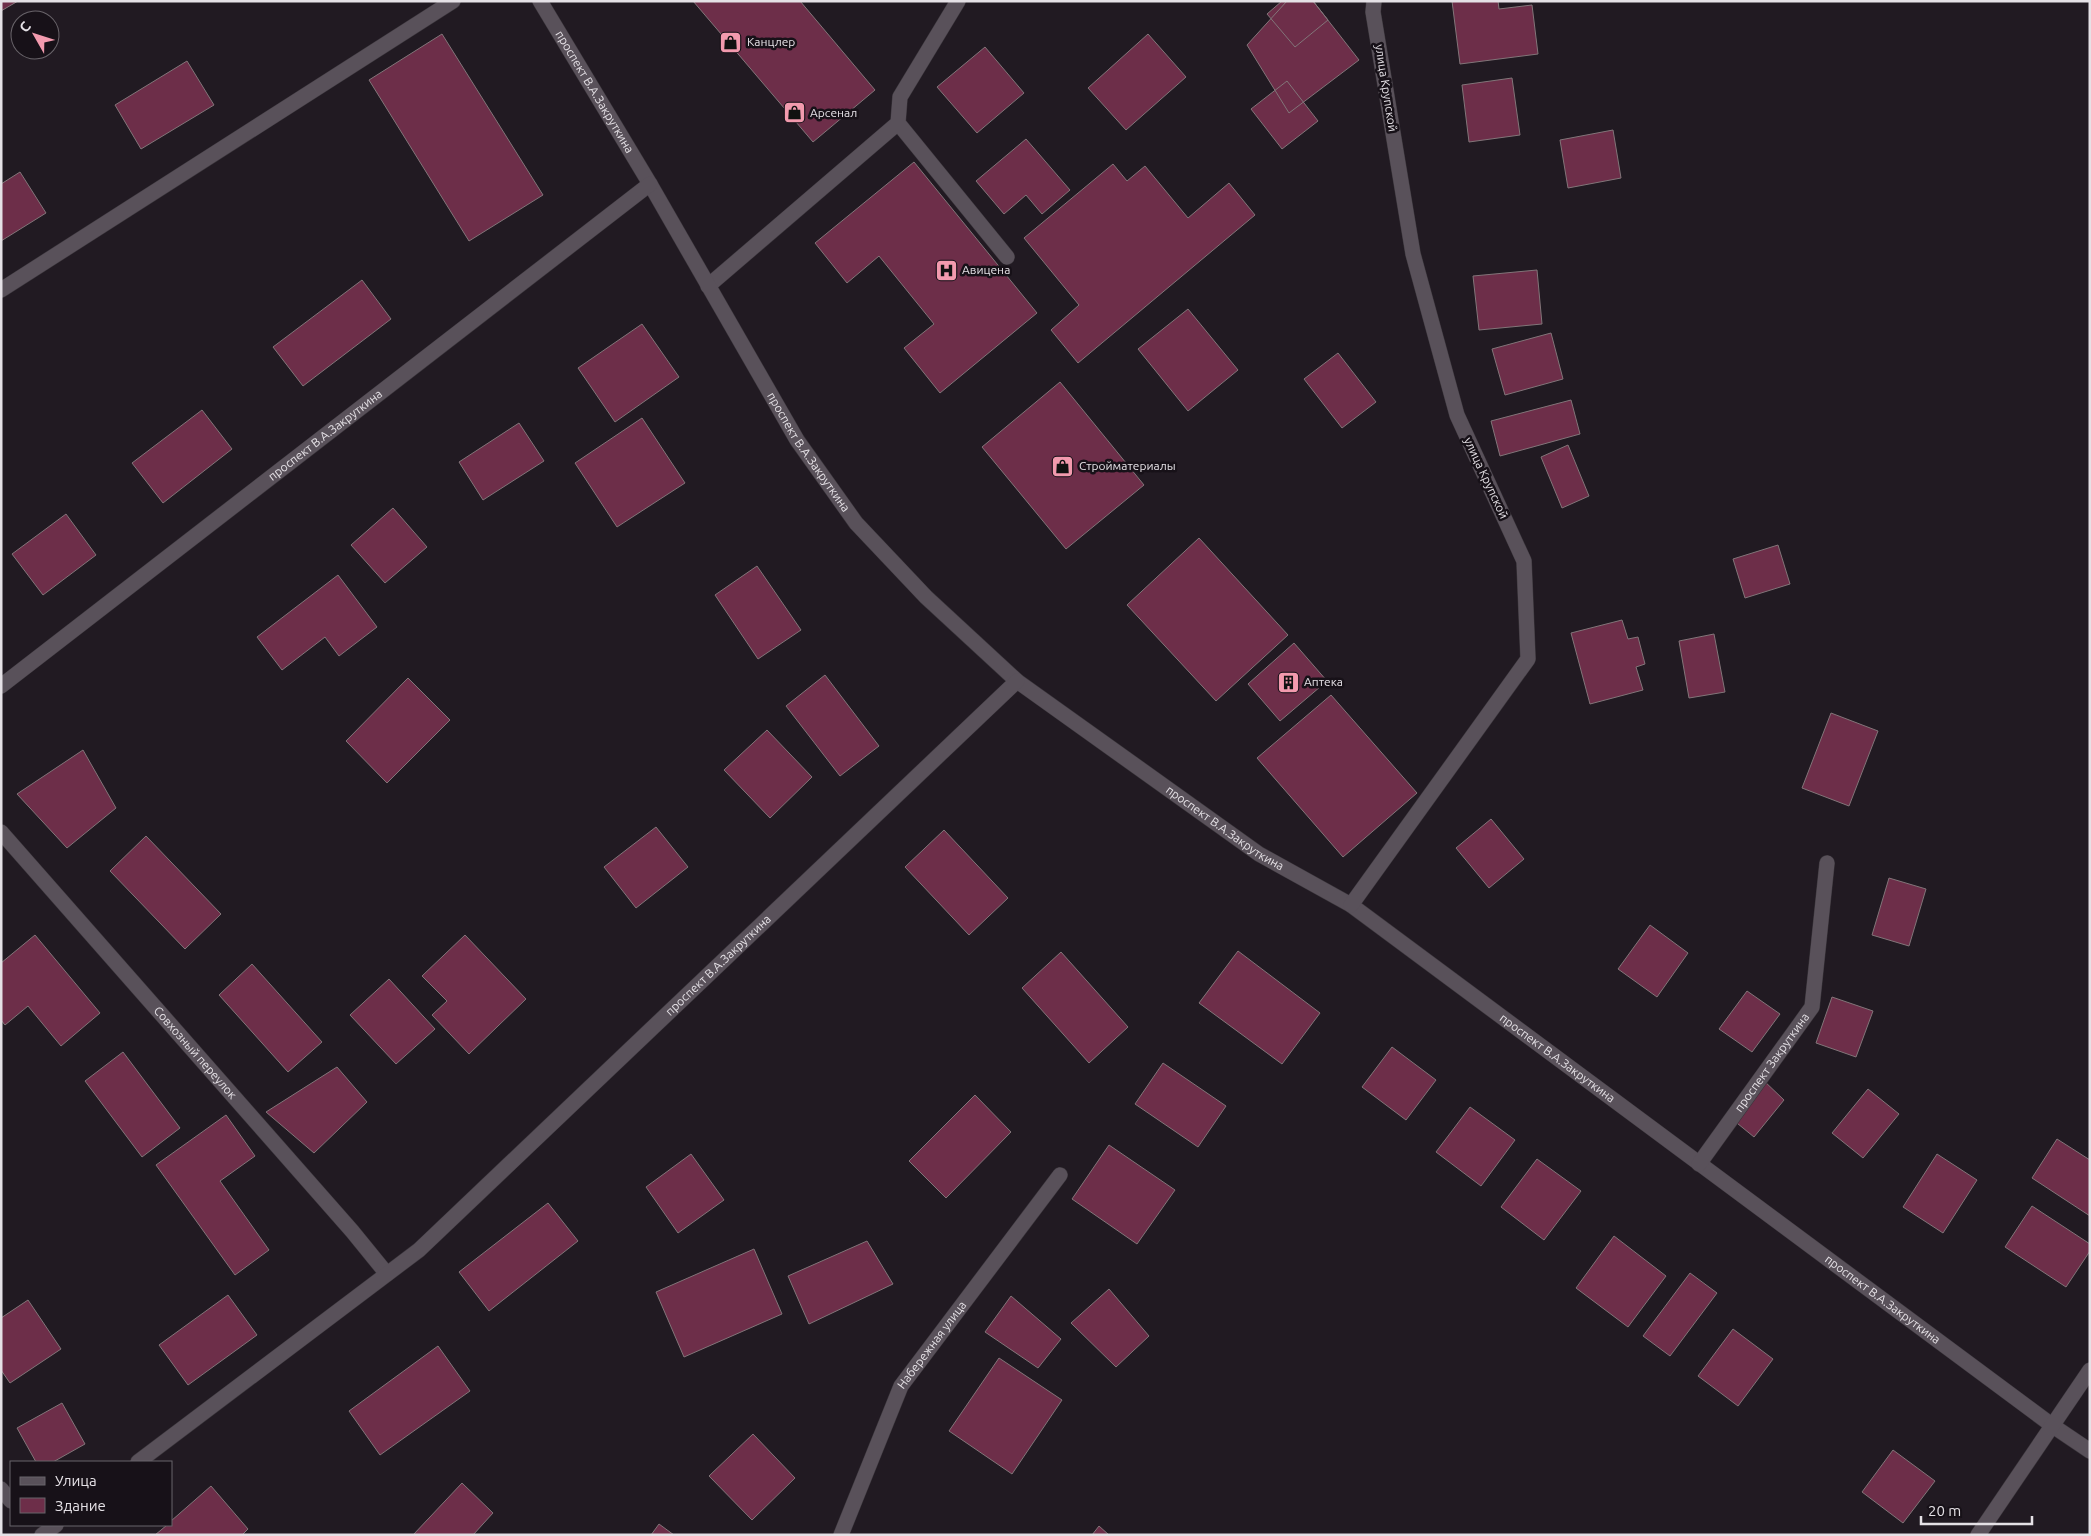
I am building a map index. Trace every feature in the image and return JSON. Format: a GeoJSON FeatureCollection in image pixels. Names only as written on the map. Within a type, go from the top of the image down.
{"type":"FeatureCollection","features":[{"type":"Feature","properties":{"kind":"street"},"geometry":{"type":"LineString","coordinates":[[1,290],[453,1]]}},
{"type":"Feature","properties":{"kind":"street","name":"проспект В.А.Закруткина"},"geometry":{"type":"LineString","coordinates":[[540,1],[650,184],[797,440],[856,523],[926,597],[1017,681],[1259,854],[1351,905],[2053,1426],[2090,1451]]}},
{"type":"Feature","properties":{"kind":"street"},"geometry":{"type":"LineString","coordinates":[[958,1],[900,97],[898,123],[1008,257]]}},
{"type":"Feature","properties":{"kind":"street","name":"улица Крупской"},"geometry":{"type":"LineString","coordinates":[[1351,905],[1528,659],[1524,561],[1457,415],[1413,254],[1373,12],[1374,1]]}},
{"type":"Feature","properties":{"kind":"street"},"geometry":{"type":"LineString","coordinates":[[708,286],[898,123]]}},
{"type":"Feature","properties":{"kind":"street","name":"проспект В.А.Закруткина"},"geometry":{"type":"LineString","coordinates":[[1,686],[650,184]]}},
{"type":"Feature","properties":{"kind":"street","name":"проспект В.А.Закруткина"},"geometry":{"type":"LineString","coordinates":[[387,1274],[419,1250],[1017,681]]}},
{"type":"Feature","properties":{"kind":"street","name":"Совхозный переулок"},"geometry":{"type":"LineString","coordinates":[[1,832],[352,1231],[387,1274]]}},
{"type":"Feature","properties":{"kind":"street","name":"проспект Закруткина"},"geometry":{"type":"LineString","coordinates":[[1699,1164],[1812,1007],[1827,863]]}},
{"type":"Feature","properties":{"kind":"street","name":"Набережная улица"},"geometry":{"type":"LineString","coordinates":[[841,1535],[901,1386],[1060,1175]]}},
{"type":"Feature","properties":{"kind":"street"},"geometry":{"type":"LineString","coordinates":[[139,1461],[387,1274]]}},
{"type":"Feature","properties":{"kind":"street"},"geometry":{"type":"LineString","coordinates":[[1978,1535],[2090,1370]]}},
{"type":"Feature","properties":{"kind":"street"},"geometry":{"type":"LineString","coordinates":[[1,1489],[10,1500]]}},
{"type":"Feature","properties":{"kind":"street"},"geometry":{"type":"LineString","coordinates":[[32,1526],[41,1535],[54,1526]]}},
{"type":"Feature","properties":{"kind":"building"},"geometry":{"type":"Polygon","coordinates":[[[1,1],[18,1],[1,11],[1,1]]]}},
{"type":"Feature","properties":{"kind":"building"},"geometry":{"type":"Polygon","coordinates":[[[693,1],[800,1],[875,90],[813,142],[693,1]]]}},
{"type":"Feature","properties":{"kind":"building"},"geometry":{"type":"Polygon","coordinates":[[[1282,1],[1313,1],[1328,20],[1295,47],[1267,14],[1282,1]]]}},
{"type":"Feature","properties":{"kind":"building"},"geometry":{"type":"Polygon","coordinates":[[[1287,1],[1313,1],[1359,60],[1289,113],[1247,45],[1287,1]]]}},
{"type":"Feature","properties":{"kind":"building"},"geometry":{"type":"Polygon","coordinates":[[[1452,1],[1498,1],[1499,9],[1532,5],[1538,54],[1460,64],[1452,1]]]}},
{"type":"Feature","properties":{"kind":"building"},"geometry":{"type":"Polygon","coordinates":[[[442,34],[543,195],[469,241],[369,80],[442,34]]]}},
{"type":"Feature","properties":{"kind":"building"},"geometry":{"type":"Polygon","coordinates":[[[1148,34],[1186,77],[1126,130],[1088,88],[1148,34]]]}},
{"type":"Feature","properties":{"kind":"building"},"geometry":{"type":"Polygon","coordinates":[[[985,47],[1024,93],[977,133],[937,87],[985,47]]]}},
{"type":"Feature","properties":{"kind":"building"},"geometry":{"type":"Polygon","coordinates":[[[187,61],[214,105],[141,149],[115,105],[187,61]]]}},
{"type":"Feature","properties":{"kind":"building"},"geometry":{"type":"Polygon","coordinates":[[[1512,78],[1520,135],[1469,142],[1462,85],[1512,78]]]}},
{"type":"Feature","properties":{"kind":"building"},"geometry":{"type":"Polygon","coordinates":[[[1287,81],[1318,121],[1282,149],[1251,109],[1287,81]]]}},
{"type":"Feature","properties":{"kind":"building"},"geometry":{"type":"Polygon","coordinates":[[[1613,130],[1621,178],[1568,188],[1560,140],[1613,130]]]}},
{"type":"Feature","properties":{"kind":"building"},"geometry":{"type":"Polygon","coordinates":[[[1026,139],[1070,190],[1042,214],[1026,195],[1004,214],[976,181],[1026,139]]]}},
{"type":"Feature","properties":{"kind":"building","name":"Авицена"},"geometry":{"type":"Polygon","coordinates":[[[914,162],[1037,313],[940,393],[904,348],[934,324],[879,256],[847,283],[815,243],[914,162]]]}},
{"type":"Feature","properties":{"kind":"building"},"geometry":{"type":"Polygon","coordinates":[[[1113,164],[1127,181],[1145,166],[1188,218],[1229,183],[1255,215],[1078,363],[1051,330],[1079,305],[1024,238],[1113,164]]]}},
{"type":"Feature","properties":{"kind":"building"},"geometry":{"type":"Polygon","coordinates":[[[20,172],[46,213],[1,241],[1,184],[20,172]]]}},
{"type":"Feature","properties":{"kind":"building"},"geometry":{"type":"Polygon","coordinates":[[[1537,270],[1542,324],[1479,330],[1473,276],[1537,270]]]}},
{"type":"Feature","properties":{"kind":"building"},"geometry":{"type":"Polygon","coordinates":[[[362,280],[391,319],[303,386],[273,347],[362,280]]]}},
{"type":"Feature","properties":{"kind":"building"},"geometry":{"type":"Polygon","coordinates":[[[1188,309],[1238,370],[1188,411],[1138,349],[1188,309]]]}},
{"type":"Feature","properties":{"kind":"building"},"geometry":{"type":"Polygon","coordinates":[[[642,324],[679,377],[615,422],[578,368],[642,324]]]}},
{"type":"Feature","properties":{"kind":"building"},"geometry":{"type":"Polygon","coordinates":[[[1551,333],[1563,379],[1505,395],[1492,349],[1551,333]]]}},
{"type":"Feature","properties":{"kind":"building"},"geometry":{"type":"Polygon","coordinates":[[[1338,353],[1376,402],[1342,428],[1304,379],[1338,353]]]}},
{"type":"Feature","properties":{"kind":"building","name":"Стройматериалы"},"geometry":{"type":"Polygon","coordinates":[[[1060,382],[1144,485],[1066,549],[982,447],[1060,382]]]}},
{"type":"Feature","properties":{"kind":"building"},"geometry":{"type":"Polygon","coordinates":[[[1571,400],[1580,434],[1500,456],[1491,421],[1571,400]]]}},
{"type":"Feature","properties":{"kind":"building"},"geometry":{"type":"Polygon","coordinates":[[[202,410],[232,449],[163,503],[132,463],[202,410]]]}},
{"type":"Feature","properties":{"kind":"building"},"geometry":{"type":"Polygon","coordinates":[[[642,418],[685,483],[617,527],[575,463],[642,418]]]}},
{"type":"Feature","properties":{"kind":"building"},"geometry":{"type":"Polygon","coordinates":[[[519,423],[544,461],[483,500],[459,462],[519,423]]]}},
{"type":"Feature","properties":{"kind":"building"},"geometry":{"type":"Polygon","coordinates":[[[1568,445],[1589,496],[1562,508],[1541,457],[1568,445]]]}},
{"type":"Feature","properties":{"kind":"building"},"geometry":{"type":"Polygon","coordinates":[[[393,508],[427,547],[385,583],[351,545],[393,508]]]}},
{"type":"Feature","properties":{"kind":"building"},"geometry":{"type":"Polygon","coordinates":[[[66,514],[96,555],[43,595],[12,554],[66,514]]]}},
{"type":"Feature","properties":{"kind":"building"},"geometry":{"type":"Polygon","coordinates":[[[1199,538],[1288,635],[1216,701],[1127,605],[1199,538]]]}},
{"type":"Feature","properties":{"kind":"building"},"geometry":{"type":"Polygon","coordinates":[[[1778,545],[1790,584],[1745,598],[1733,559],[1778,545]]]}},
{"type":"Feature","properties":{"kind":"building"},"geometry":{"type":"Polygon","coordinates":[[[757,566],[801,630],[758,659],[715,595],[757,566]]]}},
{"type":"Feature","properties":{"kind":"building"},"geometry":{"type":"Polygon","coordinates":[[[338,575],[377,627],[339,656],[325,637],[282,670],[257,637],[338,575]]]}},
{"type":"Feature","properties":{"kind":"building"},"geometry":{"type":"Polygon","coordinates":[[[1622,620],[1628,639],[1638,637],[1645,664],[1636,667],[1643,690],[1590,704],[1571,633],[1622,620]]]}},
{"type":"Feature","properties":{"kind":"building"},"geometry":{"type":"Polygon","coordinates":[[[1714,634],[1725,692],[1689,698],[1679,641],[1714,634]]]}},
{"type":"Feature","properties":{"kind":"building","name":"Аптека"},"geometry":{"type":"Polygon","coordinates":[[[1294,643],[1327,681],[1280,721],[1248,684],[1294,643]]]}},
{"type":"Feature","properties":{"kind":"building"},"geometry":{"type":"Polygon","coordinates":[[[825,675],[879,746],[840,776],[786,706],[825,675]]]}},
{"type":"Feature","properties":{"kind":"building"},"geometry":{"type":"Polygon","coordinates":[[[408,678],[450,720],[387,783],[346,741],[408,678]]]}},
{"type":"Feature","properties":{"kind":"building"},"geometry":{"type":"Polygon","coordinates":[[[1331,695],[1417,793],[1343,857],[1257,758],[1331,695]]]}},
{"type":"Feature","properties":{"kind":"building"},"geometry":{"type":"Polygon","coordinates":[[[1831,713],[1878,731],[1849,806],[1802,788],[1831,713]]]}},
{"type":"Feature","properties":{"kind":"building"},"geometry":{"type":"Polygon","coordinates":[[[767,730],[812,777],[770,818],[724,770],[767,730]]]}},
{"type":"Feature","properties":{"kind":"building"},"geometry":{"type":"Polygon","coordinates":[[[83,750],[116,808],[67,848],[17,794],[83,750]]]}},
{"type":"Feature","properties":{"kind":"building"},"geometry":{"type":"Polygon","coordinates":[[[1491,819],[1524,859],[1489,888],[1456,848],[1491,819]]]}},
{"type":"Feature","properties":{"kind":"building"},"geometry":{"type":"Polygon","coordinates":[[[656,827],[688,867],[636,908],[604,867],[656,827]]]}},
{"type":"Feature","properties":{"kind":"building"},"geometry":{"type":"Polygon","coordinates":[[[944,830],[1008,898],[969,935],[905,867],[944,830]]]}},
{"type":"Feature","properties":{"kind":"building"},"geometry":{"type":"Polygon","coordinates":[[[146,836],[221,914],[185,949],[110,871],[146,836]]]}},
{"type":"Feature","properties":{"kind":"building"},"geometry":{"type":"Polygon","coordinates":[[[1889,878],[1926,889],[1909,946],[1872,935],[1889,878]]]}},
{"type":"Feature","properties":{"kind":"building"},"geometry":{"type":"Polygon","coordinates":[[[1650,925],[1688,953],[1657,997],[1618,969],[1650,925]]]}},
{"type":"Feature","properties":{"kind":"building"},"geometry":{"type":"Polygon","coordinates":[[[35,935],[100,1013],[61,1046],[28,1006],[5,1025],[1,1020],[1,963],[35,935]]]}},
{"type":"Feature","properties":{"kind":"building"},"geometry":{"type":"Polygon","coordinates":[[[465,935],[526,999],[469,1054],[432,1015],[447,1001],[422,976],[465,935]]]}},
{"type":"Feature","properties":{"kind":"building"},"geometry":{"type":"Polygon","coordinates":[[[1238,951],[1320,1013],[1282,1064],[1199,1003],[1238,951]]]}},
{"type":"Feature","properties":{"kind":"building"},"geometry":{"type":"Polygon","coordinates":[[[1061,952],[1128,1027],[1089,1063],[1022,988],[1061,952]]]}},
{"type":"Feature","properties":{"kind":"building"},"geometry":{"type":"Polygon","coordinates":[[[252,964],[322,1042],[288,1072],[219,995],[252,964]]]}},
{"type":"Feature","properties":{"kind":"building"},"geometry":{"type":"Polygon","coordinates":[[[389,979],[435,1029],[396,1064],[350,1015],[389,979]]]}},
{"type":"Feature","properties":{"kind":"building"},"geometry":{"type":"Polygon","coordinates":[[[1747,991],[1780,1014],[1752,1052],[1719,1029],[1747,991]]]}},
{"type":"Feature","properties":{"kind":"building"},"geometry":{"type":"Polygon","coordinates":[[[1832,997],[1873,1011],[1856,1057],[1816,1043],[1832,997]]]}},
{"type":"Feature","properties":{"kind":"building"},"geometry":{"type":"Polygon","coordinates":[[[1392,1047],[1436,1080],[1406,1120],[1362,1087],[1392,1047]]]}},
{"type":"Feature","properties":{"kind":"building"},"geometry":{"type":"Polygon","coordinates":[[[123,1052],[180,1128],[142,1157],[85,1081],[123,1052]]]}},
{"type":"Feature","properties":{"kind":"building"},"geometry":{"type":"Polygon","coordinates":[[[1163,1063],[1226,1106],[1198,1147],[1135,1104],[1163,1063]]]}},
{"type":"Feature","properties":{"kind":"building"},"geometry":{"type":"Polygon","coordinates":[[[337,1067],[367,1102],[314,1153],[266,1112],[337,1067]]]}},
{"type":"Feature","properties":{"kind":"building"},"geometry":{"type":"Polygon","coordinates":[[[1761,1078],[1784,1100],[1754,1137],[1732,1119],[1761,1078]]]}},
{"type":"Feature","properties":{"kind":"building"},"geometry":{"type":"Polygon","coordinates":[[[1868,1089],[1899,1114],[1863,1158],[1832,1133],[1868,1089]]]}},
{"type":"Feature","properties":{"kind":"building"},"geometry":{"type":"Polygon","coordinates":[[[975,1095],[1011,1132],[946,1198],[909,1161],[975,1095]]]}},
{"type":"Feature","properties":{"kind":"building"},"geometry":{"type":"Polygon","coordinates":[[[1470,1107],[1515,1140],[1481,1186],[1436,1152],[1470,1107]]]}},
{"type":"Feature","properties":{"kind":"building"},"geometry":{"type":"Polygon","coordinates":[[[226,1115],[255,1156],[220,1181],[269,1250],[235,1275],[156,1165],[226,1115]]]}},
{"type":"Feature","properties":{"kind":"building"},"geometry":{"type":"Polygon","coordinates":[[[2057,1139],[2090,1160],[2090,1216],[2032,1178],[2057,1139]]]}},
{"type":"Feature","properties":{"kind":"building"},"geometry":{"type":"Polygon","coordinates":[[[1109,1145],[1175,1190],[1137,1244],[1072,1199],[1109,1145]]]}},
{"type":"Feature","properties":{"kind":"building"},"geometry":{"type":"Polygon","coordinates":[[[691,1154],[724,1200],[678,1233],[646,1187],[691,1154]]]}},
{"type":"Feature","properties":{"kind":"building"},"geometry":{"type":"Polygon","coordinates":[[[1937,1154],[1977,1180],[1943,1233],[1903,1207],[1937,1154]]]}},
{"type":"Feature","properties":{"kind":"building"},"geometry":{"type":"Polygon","coordinates":[[[1537,1159],[1581,1191],[1544,1240],[1501,1207],[1537,1159]]]}},
{"type":"Feature","properties":{"kind":"building"},"geometry":{"type":"Polygon","coordinates":[[[548,1203],[578,1241],[489,1311],[459,1272],[548,1203]]]}},
{"type":"Feature","properties":{"kind":"building"},"geometry":{"type":"Polygon","coordinates":[[[2032,1206],[2090,1244],[2090,1251],[2066,1287],[2005,1247],[2032,1206]]]}},
{"type":"Feature","properties":{"kind":"building"},"geometry":{"type":"Polygon","coordinates":[[[1614,1236],[1666,1276],[1628,1327],[1576,1288],[1614,1236]]]}},
{"type":"Feature","properties":{"kind":"building"},"geometry":{"type":"Polygon","coordinates":[[[867,1241],[893,1284],[809,1324],[788,1276],[867,1241]]]}},
{"type":"Feature","properties":{"kind":"building"},"geometry":{"type":"Polygon","coordinates":[[[754,1249],[782,1314],[684,1357],[656,1292],[754,1249]]]}},
{"type":"Feature","properties":{"kind":"building"},"geometry":{"type":"Polygon","coordinates":[[[1690,1273],[1717,1293],[1670,1356],[1643,1336],[1690,1273]]]}},
{"type":"Feature","properties":{"kind":"building"},"geometry":{"type":"Polygon","coordinates":[[[1109,1289],[1149,1336],[1116,1367],[1071,1323],[1109,1289]]]}},
{"type":"Feature","properties":{"kind":"building"},"geometry":{"type":"Polygon","coordinates":[[[228,1295],[257,1335],[188,1385],[159,1345],[228,1295]]]}},
{"type":"Feature","properties":{"kind":"building"},"geometry":{"type":"Polygon","coordinates":[[[1011,1296],[1061,1339],[1038,1368],[985,1332],[1011,1296]]]}},
{"type":"Feature","properties":{"kind":"building"},"geometry":{"type":"Polygon","coordinates":[[[28,1300],[61,1349],[10,1383],[1,1370],[1,1318],[28,1300]]]}},
{"type":"Feature","properties":{"kind":"building"},"geometry":{"type":"Polygon","coordinates":[[[1733,1329],[1773,1359],[1738,1406],[1698,1376],[1733,1329]]]}},
{"type":"Feature","properties":{"kind":"building"},"geometry":{"type":"Polygon","coordinates":[[[438,1346],[470,1391],[380,1455],[349,1411],[438,1346]]]}},
{"type":"Feature","properties":{"kind":"building"},"geometry":{"type":"Polygon","coordinates":[[[999,1358],[1062,1400],[1012,1474],[949,1431],[999,1358]]]}},
{"type":"Feature","properties":{"kind":"building"},"geometry":{"type":"Polygon","coordinates":[[[62,1403],[85,1444],[55,1461],[35,1461],[17,1428],[62,1403]]]}},
{"type":"Feature","properties":{"kind":"building"},"geometry":{"type":"Polygon","coordinates":[[[753,1434],[795,1478],[752,1520],[709,1476],[753,1434]]]}},
{"type":"Feature","properties":{"kind":"building"},"geometry":{"type":"Polygon","coordinates":[[[1893,1450],[1935,1481],[1903,1523],[1862,1492],[1893,1450]]]}},
{"type":"Feature","properties":{"kind":"building"},"geometry":{"type":"Polygon","coordinates":[[[462,1483],[493,1513],[473,1535],[413,1535],[462,1483]]]}},
{"type":"Feature","properties":{"kind":"building"},"geometry":{"type":"Polygon","coordinates":[[[211,1486],[248,1529],[242,1535],[155,1535],[166,1526],[172,1526],[172,1520],[211,1486]]]}},
{"type":"Feature","properties":{"kind":"building"},"geometry":{"type":"Polygon","coordinates":[[[659,1524],[674,1535],[651,1535],[659,1524]]]}},
{"type":"Feature","properties":{"kind":"building"},"geometry":{"type":"Polygon","coordinates":[[[1099,1526],[1109,1535],[1092,1535],[1099,1526]]]}},
{"type":"Feature","properties":{"kind":"place","name":"Канцлер"},"geometry":{"type":"Point","coordinates":[731,42]}},
{"type":"Feature","properties":{"kind":"place","name":"Арсенал"},"geometry":{"type":"Point","coordinates":[794,113]}},
{"type":"Feature","properties":{"kind":"place","name":"Авицена"},"geometry":{"type":"Point","coordinates":[946,270]}},
{"type":"Feature","properties":{"kind":"place","name":"Стройматериалы"},"geometry":{"type":"Point","coordinates":[1063,466]}},
{"type":"Feature","properties":{"kind":"place","name":"Аптека"},"geometry":{"type":"Point","coordinates":[1288,682]}}]}
